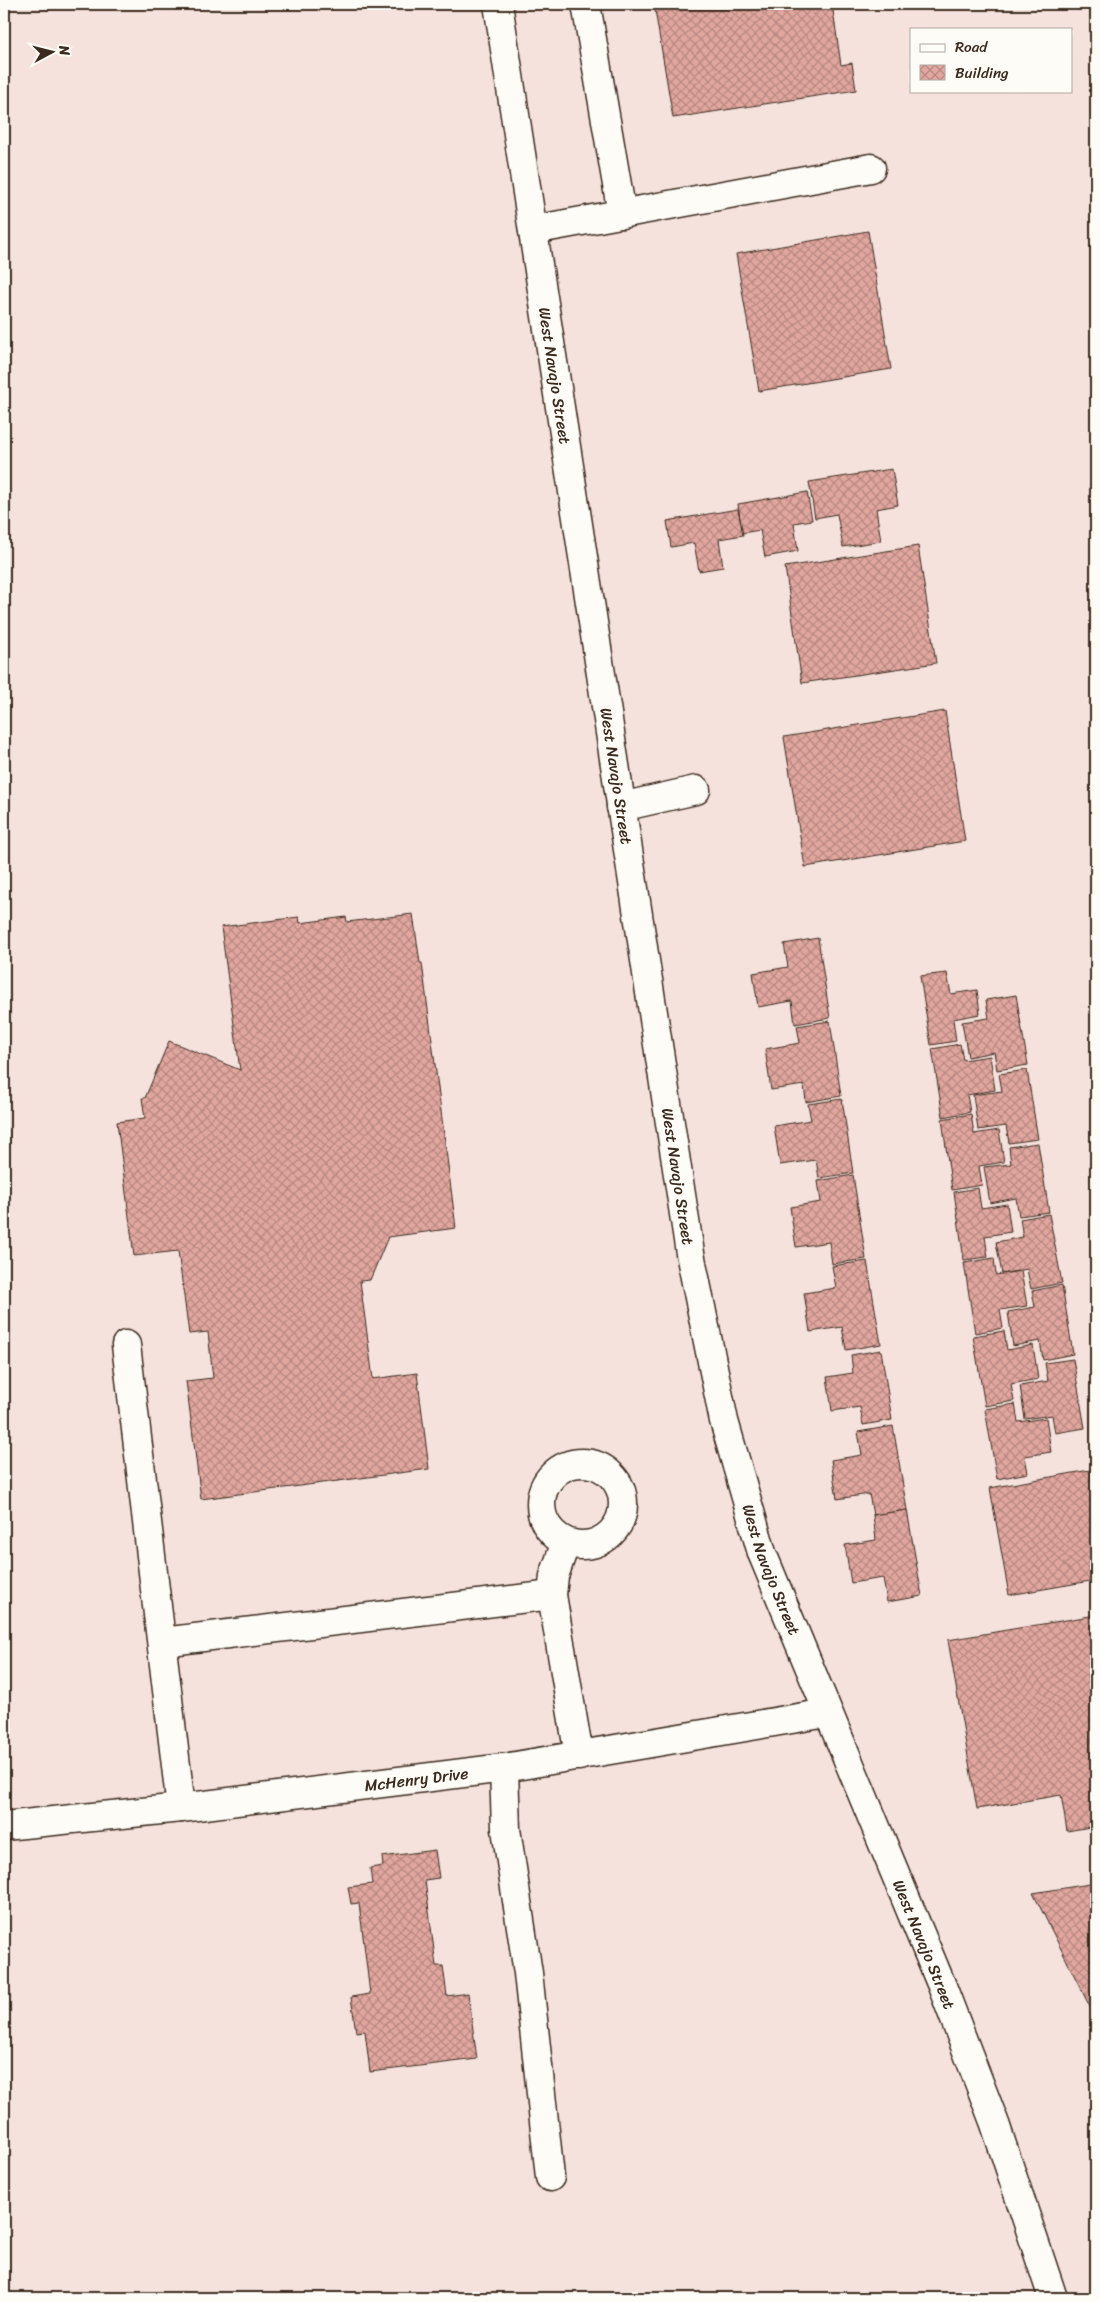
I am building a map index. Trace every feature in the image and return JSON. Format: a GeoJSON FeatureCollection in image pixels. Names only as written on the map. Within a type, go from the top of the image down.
{"type":"FeatureCollection","features":[{"type":"Feature","properties":{"kind":"street","name":"West Navajo Street"},"geometry":{"type":"LineString","coordinates":[[498,4],[690,1253],[724,1421],[762,1553],[942,1986],[995,2124],[1053,2298]]}},
{"type":"Feature","properties":{"kind":"street"},"geometry":{"type":"LineString","coordinates":[[586,4],[622,214]]}},
{"type":"Feature","properties":{"kind":"street"},"geometry":{"type":"LineString","coordinates":[[533,230],[871,168]]}},
{"type":"Feature","properties":{"kind":"street"},"geometry":{"type":"LineString","coordinates":[[621,807],[696,790]]}},
{"type":"Feature","properties":{"kind":"street"},"geometry":{"type":"LineString","coordinates":[[126,1345],[181,1808]]}},
{"type":"Feature","properties":{"kind":"street"},"geometry":{"type":"LineString","coordinates":[[566,1542],[554,1576],[552,1595],[579,1756]]}},
{"type":"Feature","properties":{"kind":"street"},"geometry":{"type":"LineString","coordinates":[[162,1642],[552,1595]]}},
{"type":"Feature","properties":{"kind":"street","name":"McHenry Drive"},"geometry":{"type":"LineString","coordinates":[[4,1826],[181,1808],[504,1768],[827,1713]]}},
{"type":"Feature","properties":{"kind":"street"},"geometry":{"type":"LineString","coordinates":[[504,1768],[506,1829],[528,1973],[550,2177]]}},
{"type":"Feature","properties":{"kind":"shaded area"},"geometry":{"type":"Polygon","coordinates":[[[4,4],[1096,4],[1096,2298],[4,2298],[4,4]]]}},
{"type":"Feature","properties":{"kind":"building"},"geometry":{"type":"Polygon","coordinates":[[[654,4],[832,4],[841,65],[852,63],[856,90],[673,118],[654,4]]]}},
{"type":"Feature","properties":{"kind":"building"},"geometry":{"type":"Polygon","coordinates":[[[868,231],[891,369],[759,391],[736,254],[868,231]]]}},
{"type":"Feature","properties":{"kind":"building"},"geometry":{"type":"Polygon","coordinates":[[[892,469],[898,505],[876,509],[881,541],[843,547],[837,514],[815,518],[809,482],[892,469]]]}},
{"type":"Feature","properties":{"kind":"building"},"geometry":{"type":"Polygon","coordinates":[[[807,492],[812,520],[794,523],[798,551],[765,557],[760,530],[742,533],[738,504],[807,492]]]}},
{"type":"Feature","properties":{"kind":"building"},"geometry":{"type":"Polygon","coordinates":[[[738,509],[743,535],[719,539],[723,567],[699,571],[694,543],[671,547],[667,521],[738,509]]]}},
{"type":"Feature","properties":{"kind":"building"},"geometry":{"type":"Polygon","coordinates":[[[918,546],[936,663],[802,683],[785,567],[918,546]]]}},
{"type":"Feature","properties":{"kind":"building"},"geometry":{"type":"Polygon","coordinates":[[[945,711],[965,841],[805,867],[784,737],[945,711]]]}},
{"type":"Feature","properties":{"kind":"building"},"geometry":{"type":"Polygon","coordinates":[[[413,914],[420,963],[422,963],[456,1228],[388,1237],[370,1280],[360,1281],[373,1379],[417,1373],[429,1469],[201,1499],[186,1381],[213,1378],[208,1332],[189,1334],[178,1251],[134,1256],[117,1122],[145,1118],[142,1098],[145,1098],[169,1041],[240,1070],[221,927],[299,917],[300,923],[346,917],[347,922],[413,914]]]}},
{"type":"Feature","properties":{"kind":"building"},"geometry":{"type":"Polygon","coordinates":[[[818,938],[830,1018],[795,1024],[792,1001],[758,1007],[753,973],[788,967],[784,944],[818,938]]]}},
{"type":"Feature","properties":{"kind":"building"},"geometry":{"type":"Polygon","coordinates":[[[947,973],[951,994],[977,990],[980,1014],[953,1019],[956,1041],[931,1045],[920,976],[947,973]]]}},
{"type":"Feature","properties":{"kind":"building"},"geometry":{"type":"Polygon","coordinates":[[[1016,995],[1028,1065],[997,1070],[994,1052],[968,1057],[962,1022],[989,1018],[986,1000],[1016,995]]]}},
{"type":"Feature","properties":{"kind":"building"},"geometry":{"type":"Polygon","coordinates":[[[830,1021],[841,1096],[806,1102],[804,1085],[771,1090],[765,1049],[800,1043],[797,1026],[830,1021]]]}},
{"type":"Feature","properties":{"kind":"building"},"geometry":{"type":"Polygon","coordinates":[[[960,1044],[963,1060],[990,1056],[995,1090],[967,1095],[970,1112],[943,1117],[932,1049],[960,1044]]]}},
{"type":"Feature","properties":{"kind":"building"},"geometry":{"type":"Polygon","coordinates":[[[1027,1070],[1038,1139],[1009,1143],[1006,1126],[978,1130],[973,1095],[1002,1091],[999,1074],[1027,1070]]]}},
{"type":"Feature","properties":{"kind":"building"},"geometry":{"type":"Polygon","coordinates":[[[842,1099],[853,1173],[819,1178],[816,1160],[780,1165],[774,1126],[811,1120],[808,1104],[842,1099]]]}},
{"type":"Feature","properties":{"kind":"building"},"geometry":{"type":"Polygon","coordinates":[[[971,1114],[974,1134],[999,1130],[1004,1162],[979,1166],[982,1185],[952,1190],[942,1119],[971,1114]]]}},
{"type":"Feature","properties":{"kind":"building"},"geometry":{"type":"Polygon","coordinates":[[[1038,1143],[1049,1212],[1019,1216],[1016,1198],[990,1203],[984,1167],[1011,1164],[1009,1147],[1038,1143]]]}},
{"type":"Feature","properties":{"kind":"building"},"geometry":{"type":"Polygon","coordinates":[[[853,1175],[866,1259],[832,1264],[829,1242],[796,1247],[790,1207],[821,1202],[818,1181],[853,1175]]]}},
{"type":"Feature","properties":{"kind":"building"},"geometry":{"type":"Polygon","coordinates":[[[978,1188],[981,1208],[1007,1204],[1011,1232],[985,1236],[988,1257],[964,1260],[954,1192],[978,1188]]]}},
{"type":"Feature","properties":{"kind":"building"},"geometry":{"type":"Polygon","coordinates":[[[1049,1214],[1062,1283],[1031,1289],[1027,1269],[1002,1274],[996,1242],[1023,1237],[1020,1219],[1049,1214]]]}},
{"type":"Feature","properties":{"kind":"building"},"geometry":{"type":"Polygon","coordinates":[[[994,1258],[996,1275],[1021,1271],[1027,1306],[1000,1310],[1003,1328],[975,1333],[964,1263],[994,1258]]]}},
{"type":"Feature","properties":{"kind":"building"},"geometry":{"type":"Polygon","coordinates":[[[867,1261],[881,1344],[846,1350],[842,1327],[810,1332],[804,1293],[836,1288],[832,1266],[867,1261]]]}},
{"type":"Feature","properties":{"kind":"building"},"geometry":{"type":"Polygon","coordinates":[[[1062,1285],[1073,1354],[1043,1360],[1040,1341],[1013,1346],[1008,1312],[1035,1307],[1032,1291],[1062,1285]]]}},
{"type":"Feature","properties":{"kind":"building"},"geometry":{"type":"Polygon","coordinates":[[[1004,1331],[1007,1350],[1033,1345],[1038,1379],[1011,1384],[1014,1401],[985,1406],[973,1336],[1004,1331]]]}},
{"type":"Feature","properties":{"kind":"building"},"geometry":{"type":"Polygon","coordinates":[[[881,1350],[892,1420],[863,1425],[860,1407],[832,1411],[827,1377],[853,1373],[851,1355],[881,1350]]]}},
{"type":"Feature","properties":{"kind":"building"},"geometry":{"type":"Polygon","coordinates":[[[1073,1359],[1085,1428],[1055,1433],[1052,1415],[1025,1419],[1020,1386],[1048,1381],[1045,1363],[1073,1359]]]}},
{"type":"Feature","properties":{"kind":"building"},"geometry":{"type":"Polygon","coordinates":[[[1015,1404],[1018,1422],[1046,1418],[1051,1452],[1025,1456],[1028,1473],[997,1479],[985,1409],[1015,1404]]]}},
{"type":"Feature","properties":{"kind":"building"},"geometry":{"type":"Polygon","coordinates":[[[893,1426],[907,1510],[873,1515],[869,1494],[837,1499],[831,1460],[862,1455],[858,1432],[893,1426]]]}},
{"type":"Feature","properties":{"kind":"building"},"geometry":{"type":"Polygon","coordinates":[[[1095,1469],[1096,1580],[1009,1595],[990,1488],[1095,1469]]]}},
{"type":"Feature","properties":{"kind":"building"},"geometry":{"type":"Polygon","coordinates":[[[907,1510],[922,1596],[887,1602],[883,1578],[851,1583],[845,1545],[876,1540],[873,1515],[907,1510]]]}},
{"type":"Feature","properties":{"kind":"building"},"geometry":{"type":"Polygon","coordinates":[[[1096,1615],[1096,1826],[1067,1831],[1061,1795],[977,1809],[948,1640],[1096,1615]]]}},
{"type":"Feature","properties":{"kind":"building"},"geometry":{"type":"Polygon","coordinates":[[[435,1850],[439,1878],[425,1880],[436,1966],[443,1966],[447,1996],[468,1993],[477,2059],[370,2072],[365,2031],[356,2032],[351,1997],[370,1994],[359,1903],[351,1904],[348,1887],[372,1884],[370,1868],[383,1866],[382,1857],[435,1850]]]}},
{"type":"Feature","properties":{"kind":"building"},"geometry":{"type":"Polygon","coordinates":[[[1096,1883],[1096,2019],[1033,1893],[1096,1883]]]}}]}
